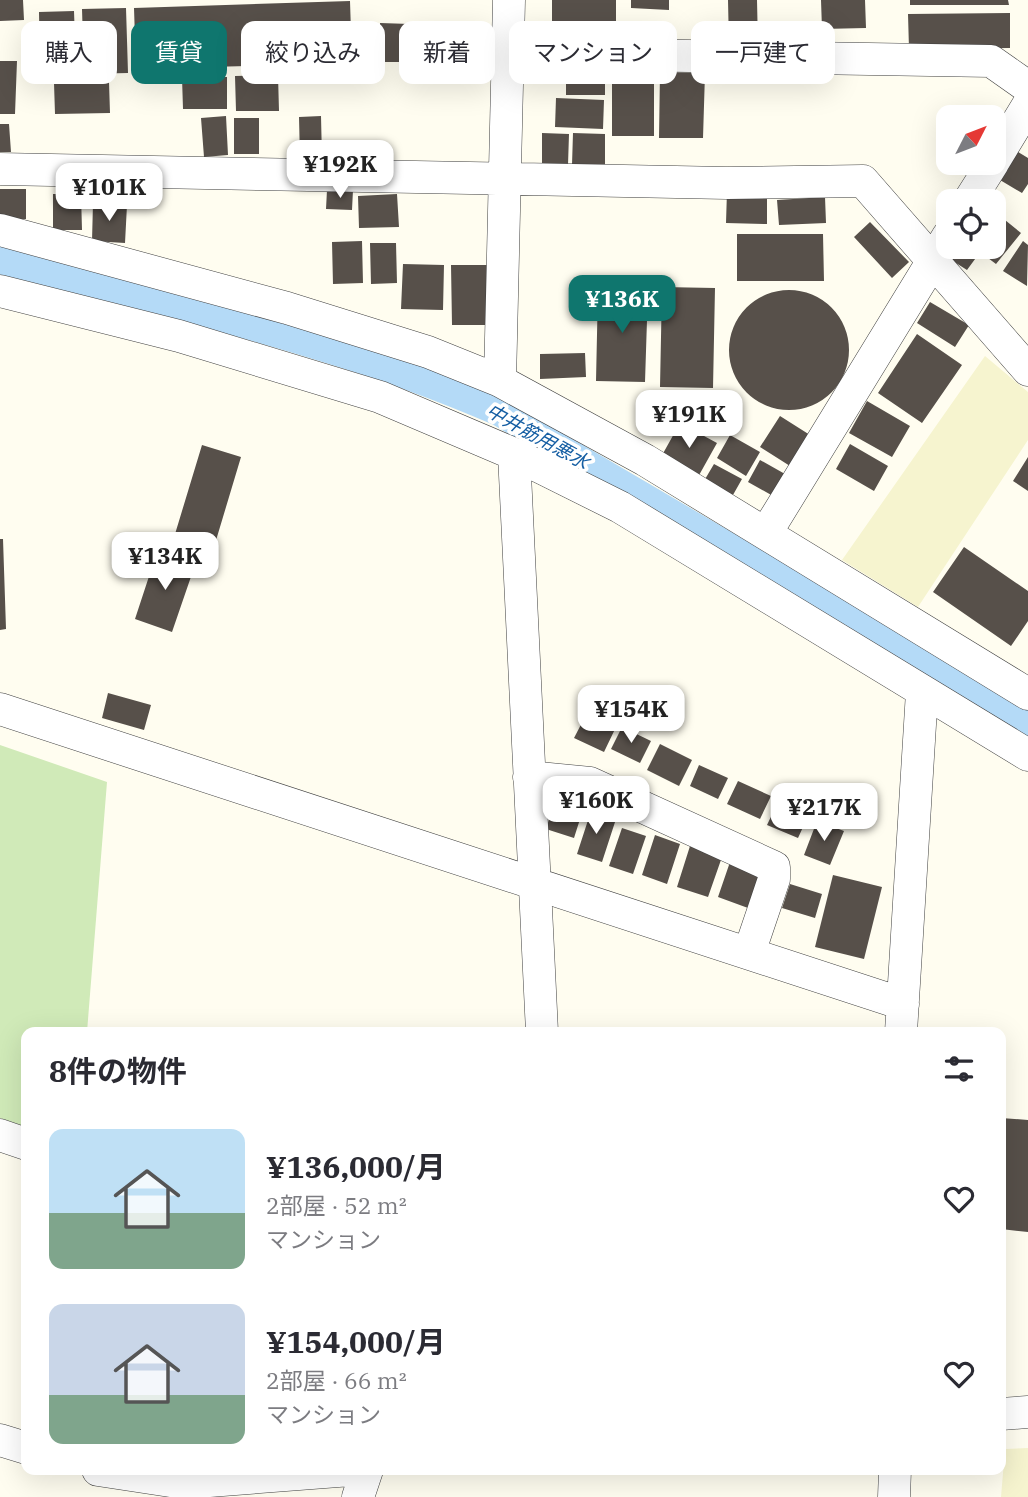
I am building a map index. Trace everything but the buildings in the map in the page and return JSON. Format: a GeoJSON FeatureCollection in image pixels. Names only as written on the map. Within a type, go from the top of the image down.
{"type":"FeatureCollection","features":[{"type":"Feature","properties":{"kind":"street"},"geometry":{"type":"LineString","coordinates":[[500,381],[509,0]]}},
{"type":"Feature","properties":{"kind":"street"},"geometry":{"type":"LineString","coordinates":[[508,53],[991,61],[1028,87]]}},
{"type":"Feature","properties":{"kind":"street"},"geometry":{"type":"LineString","coordinates":[[1006,141],[1028,105]]}},
{"type":"Feature","properties":{"kind":"street"},"geometry":{"type":"LineString","coordinates":[[0,169],[505,180],[727,183],[863,181],[936,244]]}},
{"type":"Feature","properties":{"kind":"street"},"geometry":{"type":"LineString","coordinates":[[0,230],[300,312],[428,352],[500,381],[645,460],[1028,694]]}},
{"type":"Feature","properties":{"kind":"street"},"geometry":{"type":"LineString","coordinates":[[766,533],[936,256]]}},
{"type":"Feature","properties":{"kind":"street"},"geometry":{"type":"LineString","coordinates":[[949,259],[1028,370]]}},
{"type":"Feature","properties":{"kind":"street"},"geometry":{"type":"LineString","coordinates":[[0,292],[179,337],[380,397],[514,454],[620,507],[1028,755]]}},
{"type":"Feature","properties":{"kind":"street"},"geometry":{"type":"LineString","coordinates":[[514,454],[542,1027]]}},
{"type":"Feature","properties":{"kind":"street"},"geometry":{"type":"LineString","coordinates":[[0,709],[749,953],[902,1018],[922,692]]}},
{"type":"Feature","properties":{"kind":"street"},"geometry":{"type":"LineString","coordinates":[[529,777],[590,783],[774,867],[774,879],[749,953]]}},
{"type":"Feature","properties":{"kind":"street"},"geometry":{"type":"LineString","coordinates":[[0,1135],[21,1142]]}},
{"type":"Feature","properties":{"kind":"street"},"geometry":{"type":"LineString","coordinates":[[1006,1414],[1028,1412]]}},
{"type":"Feature","properties":{"kind":"street"},"geometry":{"type":"LineString","coordinates":[[0,1440],[21,1446]]}},
{"type":"Feature","properties":{"kind":"street"},"geometry":{"type":"LineString","coordinates":[[131,1475],[184,1483],[287,1475]]}},
{"type":"Feature","properties":{"kind":"street"},"geometry":{"type":"LineString","coordinates":[[358,1497],[365,1475]]}},
{"type":"Feature","properties":{"kind":"street"},"geometry":{"type":"LineString","coordinates":[[894,1497],[895,1475]]}},
{"type":"Feature","properties":{"kind":"shaded area"},"geometry":{"type":"Polygon","coordinates":[[[985,356],[1028,392],[1028,440],[918,607],[842,560],[985,356]]]}},
{"type":"Feature","properties":{"kind":"shaded area"},"geometry":{"type":"Polygon","coordinates":[[[1028,1448],[1028,1497],[1001,1497],[1003,1475],[1006,1475],[1006,1449],[1028,1448]]]}},
{"type":"Feature","properties":{"kind":"green space"},"geometry":{"type":"Polygon","coordinates":[[[0,745],[107,782],[87,1027],[21,1027],[21,1125],[0,1118],[0,745]]]}},
{"type":"Feature","properties":{"kind":"waterway","name":"中井筋用悪水"},"geometry":{"type":"LineString","coordinates":[[0,260],[315,345],[439,387],[499,412],[1028,722]]}}]}
